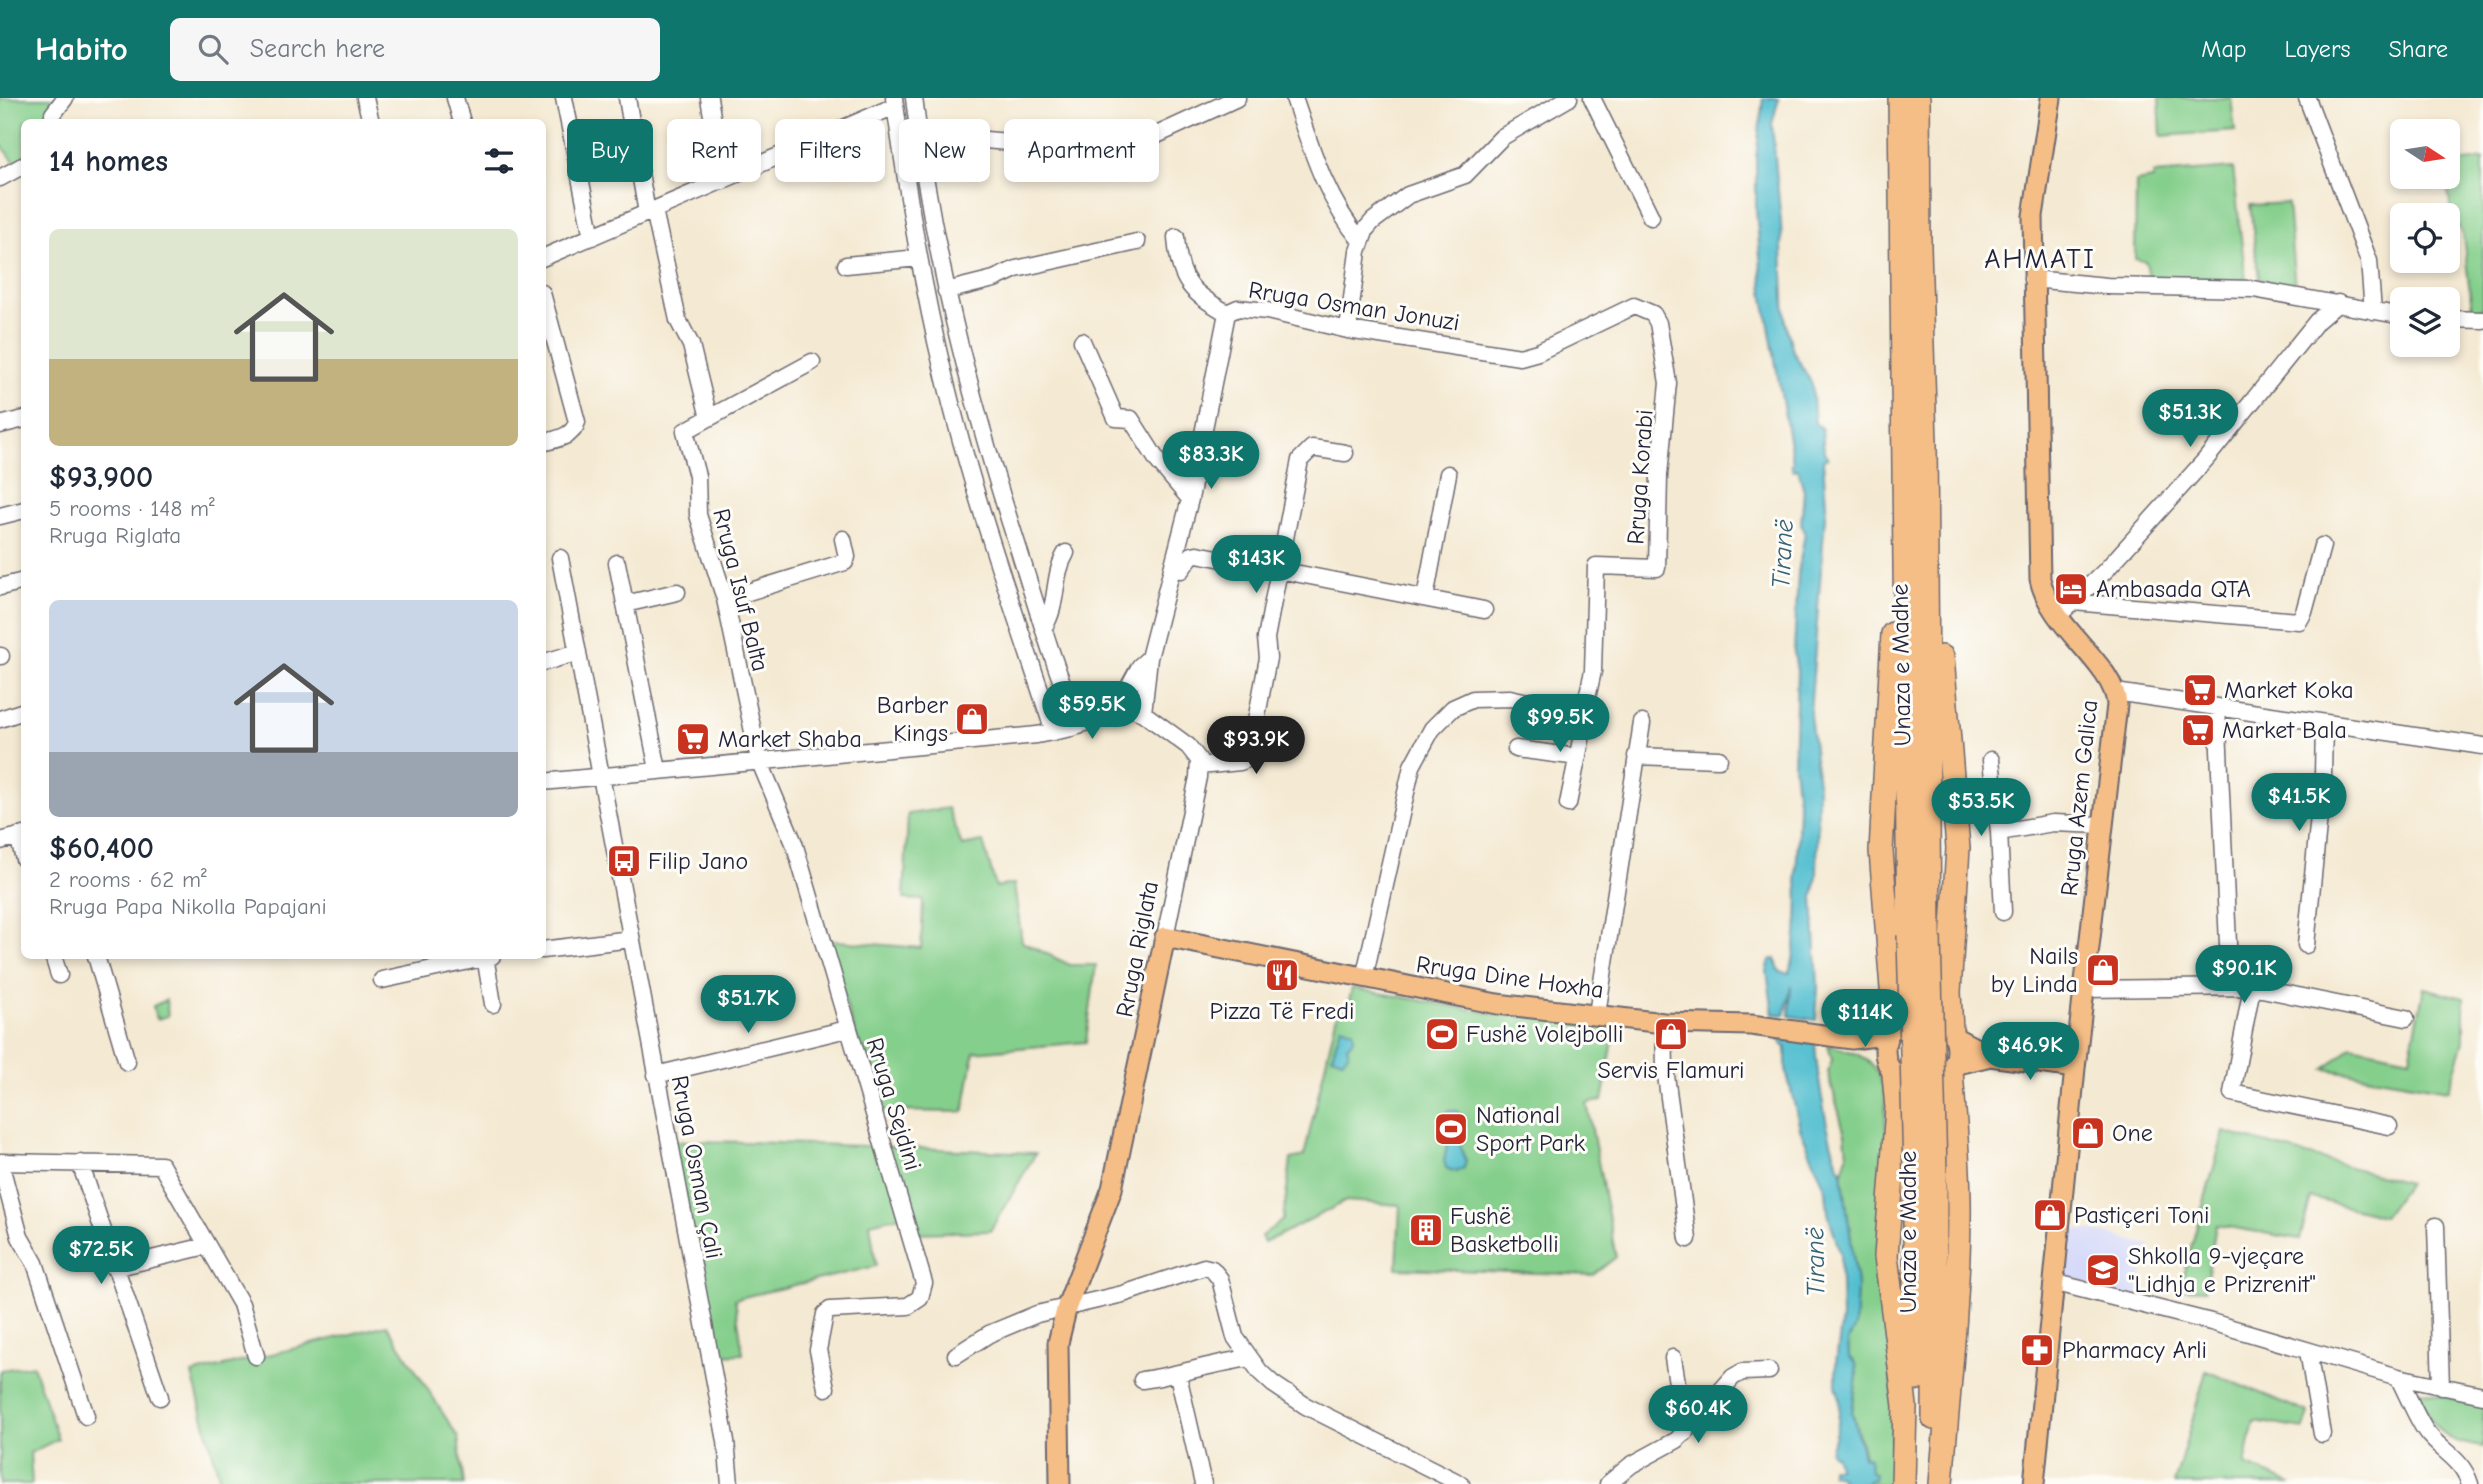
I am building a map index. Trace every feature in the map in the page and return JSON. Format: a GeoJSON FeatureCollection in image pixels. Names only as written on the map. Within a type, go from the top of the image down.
{"type":"FeatureCollection","features":[{"type":"Feature","properties":{"kind":"highway","name":"Unaza e Madhe"},"geometry":{"type":"LineString","coordinates":[[1900,98],[1912,343]]}},
{"type":"Feature","properties":{"kind":"highway","name":"Unaza e Madhe"},"geometry":{"type":"LineString","coordinates":[[1918,98],[1912,343],[1919,936],[1934,1410],[1931,1484]]}},
{"type":"Feature","properties":{"kind":"highway"},"geometry":{"type":"LineString","coordinates":[[1893,1028],[1881,851],[1895,599],[1895,460],[1912,343]]}},
{"type":"Feature","properties":{"kind":"highway"},"geometry":{"type":"LineString","coordinates":[[1912,343],[1932,408],[1940,626],[1958,848],[1950,992],[1953,1034]]}},
{"type":"Feature","properties":{"kind":"highway"},"geometry":{"type":"LineString","coordinates":[[1890,1066],[1897,1108],[1885,1239],[1905,1406],[1903,1484]]}},
{"type":"Feature","properties":{"kind":"highway"},"geometry":{"type":"LineString","coordinates":[[1941,1484],[1955,1339],[1959,1219],[1958,1145],[1952,1067]]}},
{"type":"Feature","properties":{"kind":"highway","name":"Unaza e Madhe"},"geometry":{"type":"LineString","coordinates":[[1912,1484],[1925,1173]]}},
{"type":"Feature","properties":{"kind":"main road","name":"Rruga Azem Galica"},"geometry":{"type":"LineString","coordinates":[[2034,1484],[2083,989],[2117,705],[2115,692],[2057,618],[2043,595],[2037,549],[2032,279],[2036,180],[2051,98]]}},
{"type":"Feature","properties":{"kind":"main road","name":"Rruga Dine Hoxha"},"geometry":{"type":"LineString","coordinates":[[1164,937],[1463,999],[1664,1023],[1751,1025],[1844,1038],[1893,1028],[1910,1016],[1927,1014],[1942,1021],[1953,1034],[1990,1056],[2075,1068]]}},
{"type":"Feature","properties":{"kind":"main road","name":"Rruga Riglata"},"geometry":{"type":"LineString","coordinates":[[1060,1484],[1056,1362],[1067,1306],[1112,1189],[1164,937]]}},
{"type":"Feature","properties":{"kind":"main road"},"geometry":{"type":"LineString","coordinates":[[1890,1066],[1885,1049],[1893,1028]]}},
{"type":"Feature","properties":{"kind":"main road"},"geometry":{"type":"LineString","coordinates":[[1952,1067],[1957,1049],[1953,1034]]}},
{"type":"Feature","properties":{"kind":"main road","name":"Rruga Dine Hoxha"},"geometry":{"type":"LineString","coordinates":[[1844,1038],[1890,1066],[1904,1082],[1923,1086],[1941,1080],[1952,1067],[1990,1056]]}},
{"type":"Feature","properties":{"kind":"street"},"geometry":{"type":"LineString","coordinates":[[53,119],[65,98]]}},
{"type":"Feature","properties":{"kind":"street"},"geometry":{"type":"LineString","coordinates":[[365,98],[370,119]]}},
{"type":"Feature","properties":{"kind":"street"},"geometry":{"type":"LineString","coordinates":[[455,98],[461,119]]}},
{"type":"Feature","properties":{"kind":"street"},"geometry":{"type":"LineString","coordinates":[[564,98],[592,237]]}},
{"type":"Feature","properties":{"kind":"street"},"geometry":{"type":"LineString","coordinates":[[627,98],[650,211],[678,320],[691,345],[709,418],[812,362]]}},
{"type":"Feature","properties":{"kind":"street"},"geometry":{"type":"LineString","coordinates":[[709,98],[713,119]]}},
{"type":"Feature","properties":{"kind":"street"},"geometry":{"type":"LineString","coordinates":[[914,98],[916,119]]}},
{"type":"Feature","properties":{"kind":"street"},"geometry":{"type":"LineString","coordinates":[[990,140],[1109,150],[1148,139],[1237,98]]}},
{"type":"Feature","properties":{"kind":"street"},"geometry":{"type":"LineString","coordinates":[[1294,98],[1327,187],[1360,241]]}},
{"type":"Feature","properties":{"kind":"street"},"geometry":{"type":"LineString","coordinates":[[1348,330],[1360,241],[1373,221],[1408,195],[1465,175],[1502,137],[1569,98]]}},
{"type":"Feature","properties":{"kind":"street"},"geometry":{"type":"LineString","coordinates":[[1592,98],[1651,217]]}},
{"type":"Feature","properties":{"kind":"street"},"geometry":{"type":"LineString","coordinates":[[2306,98],[2369,261],[2372,311]]}},
{"type":"Feature","properties":{"kind":"street"},"geometry":{"type":"LineString","coordinates":[[761,164],[895,102],[919,258],[957,422],[1054,732]]}},
{"type":"Feature","properties":{"kind":"street"},"geometry":{"type":"LineString","coordinates":[[2,177],[21,167]]}},
{"type":"Feature","properties":{"kind":"street"},"geometry":{"type":"LineString","coordinates":[[546,256],[721,182]]}},
{"type":"Feature","properties":{"kind":"street"},"geometry":{"type":"LineString","coordinates":[[927,182],[946,291],[975,408],[1044,627],[1079,726]]}},
{"type":"Feature","properties":{"kind":"street"},"geometry":{"type":"LineString","coordinates":[[1176,237],[1177,257],[1185,282],[1227,313]]}},
{"type":"Feature","properties":{"kind":"street"},"geometry":{"type":"LineString","coordinates":[[946,291],[994,279],[1017,269],[1137,242]]}},
{"type":"Feature","properties":{"kind":"street"},"geometry":{"type":"LineString","coordinates":[[846,265],[919,258]]}},
{"type":"Feature","properties":{"kind":"street"},"geometry":{"type":"LineString","coordinates":[[2032,279],[2107,286],[2253,289],[2390,314]]}},
{"type":"Feature","properties":{"kind":"street"},"geometry":{"type":"LineString","coordinates":[[2057,618],[2206,459],[2317,321],[2338,303]]}},
{"type":"Feature","properties":{"kind":"street","name":"Rruga Osman Jonuzi"},"geometry":{"type":"LineString","coordinates":[[1143,713],[1149,658],[1190,499],[1227,313],[1238,308],[1249,308],[1348,330],[1520,357],[1538,352],[1628,308],[1634,306],[1648,310]]}},
{"type":"Feature","properties":{"kind":"street"},"geometry":{"type":"LineString","coordinates":[[546,308],[577,422],[575,430],[569,435],[546,442]]}},
{"type":"Feature","properties":{"kind":"street","name":"Rruga Korabi"},"geometry":{"type":"LineString","coordinates":[[1585,707],[1593,671],[1596,566],[1657,568],[1659,475],[1668,383],[1658,323],[1648,310]]}},
{"type":"Feature","properties":{"kind":"street"},"geometry":{"type":"LineString","coordinates":[[2460,320],[2483,320]]}},
{"type":"Feature","properties":{"kind":"street"},"geometry":{"type":"LineString","coordinates":[[1082,341],[1116,418],[1131,419],[1157,460],[1190,499]]}},
{"type":"Feature","properties":{"kind":"street","name":"Rruga Isuf Balta"},"geometry":{"type":"LineString","coordinates":[[709,418],[685,432],[696,476],[698,515],[725,599],[759,760]]}},
{"type":"Feature","properties":{"kind":"street"},"geometry":{"type":"LineString","coordinates":[[0,425],[21,420]]}},
{"type":"Feature","properties":{"kind":"street"},"geometry":{"type":"LineString","coordinates":[[546,782],[1054,732],[1079,726],[1116,710],[1130,708],[1143,713],[1195,753],[1199,766],[1240,762],[1250,758],[1255,752],[1255,726],[1268,659],[1266,638],[1303,454],[1312,447],[1345,453]]}},
{"type":"Feature","properties":{"kind":"street"},"geometry":{"type":"LineString","coordinates":[[1425,598],[1448,474]]}},
{"type":"Feature","properties":{"kind":"street"},"geometry":{"type":"LineString","coordinates":[[0,516],[21,511]]}},
{"type":"Feature","properties":{"kind":"street"},"geometry":{"type":"LineString","coordinates":[[725,599],[845,562],[847,556],[843,539]]}},
{"type":"Feature","properties":{"kind":"street"},"geometry":{"type":"LineString","coordinates":[[2073,602],[2299,621],[2304,612],[2322,546]]}},
{"type":"Feature","properties":{"kind":"street"},"geometry":{"type":"LineString","coordinates":[[1044,627],[1052,610],[1059,564],[1066,553]]}},
{"type":"Feature","properties":{"kind":"street"},"geometry":{"type":"LineString","coordinates":[[1172,568],[1181,569],[1192,555],[1197,554],[1484,610]]}},
{"type":"Feature","properties":{"kind":"street","name":"Rruga Osman Çali"},"geometry":{"type":"LineString","coordinates":[[560,558],[726,1441],[730,1484]]}},
{"type":"Feature","properties":{"kind":"street"},"geometry":{"type":"LineString","coordinates":[[617,563],[658,771]]}},
{"type":"Feature","properties":{"kind":"street"},"geometry":{"type":"LineString","coordinates":[[0,587],[21,582]]}},
{"type":"Feature","properties":{"kind":"street"},"geometry":{"type":"LineString","coordinates":[[625,604],[677,592]]}},
{"type":"Feature","properties":{"kind":"street"},"geometry":{"type":"LineString","coordinates":[[546,662],[578,652]]}},
{"type":"Feature","properties":{"kind":"street","name":"Rruga Osman Jonuzi"},"geometry":{"type":"LineString","coordinates":[[1116,710],[1140,666],[1149,658]]}},
{"type":"Feature","properties":{"kind":"street"},"geometry":{"type":"LineString","coordinates":[[2115,692],[2483,746]]}},
{"type":"Feature","properties":{"kind":"street"},"geometry":{"type":"LineString","coordinates":[[1364,978],[1412,766],[1432,729],[1453,708],[1473,699],[1510,698],[1572,712],[1585,707],[1568,804]]}},
{"type":"Feature","properties":{"kind":"street"},"geometry":{"type":"LineString","coordinates":[[2217,707],[2230,987]]}},
{"type":"Feature","properties":{"kind":"street"},"geometry":{"type":"LineString","coordinates":[[0,719],[21,712]]}},
{"type":"Feature","properties":{"kind":"street"},"geometry":{"type":"LineString","coordinates":[[1597,1014],[1642,723]]}},
{"type":"Feature","properties":{"kind":"street"},"geometry":{"type":"LineString","coordinates":[[2306,945],[2323,776],[2324,723]]}},
{"type":"Feature","properties":{"kind":"street"},"geometry":{"type":"LineString","coordinates":[[1516,749],[1578,757]]}},
{"type":"Feature","properties":{"kind":"street"},"geometry":{"type":"LineString","coordinates":[[1636,756],[1719,759]]}},
{"type":"Feature","properties":{"kind":"street","name":"Rruga Sejdini"},"geometry":{"type":"LineString","coordinates":[[759,760],[794,843],[924,1283],[920,1298],[908,1306],[830,1310],[825,1314],[818,1350],[826,1388]]}},
{"type":"Feature","properties":{"kind":"street"},"geometry":{"type":"LineString","coordinates":[[1991,760],[1999,832],[2003,912]]}},
{"type":"Feature","properties":{"kind":"street","name":"Rruga Riglata"},"geometry":{"type":"LineString","coordinates":[[1164,937],[1199,766]]}},
{"type":"Feature","properties":{"kind":"street"},"geometry":{"type":"LineString","coordinates":[[1999,832],[2053,823],[2102,825]]}},
{"type":"Feature","properties":{"kind":"street"},"geometry":{"type":"LineString","coordinates":[[0,841],[21,836]]}},
{"type":"Feature","properties":{"kind":"street"},"geometry":{"type":"LineString","coordinates":[[546,950],[631,939]]}},
{"type":"Feature","properties":{"kind":"street"},"geometry":{"type":"LineString","coordinates":[[54,959],[59,975]]}},
{"type":"Feature","properties":{"kind":"street"},"geometry":{"type":"LineString","coordinates":[[97,959],[127,1062]]}},
{"type":"Feature","properties":{"kind":"street"},"geometry":{"type":"LineString","coordinates":[[382,980],[472,959]]}},
{"type":"Feature","properties":{"kind":"street"},"geometry":{"type":"LineString","coordinates":[[486,959],[493,1004]]}},
{"type":"Feature","properties":{"kind":"street"},"geometry":{"type":"LineString","coordinates":[[2252,987],[2232,1093],[2389,1126]]}},
{"type":"Feature","properties":{"kind":"street"},"geometry":{"type":"LineString","coordinates":[[2083,989],[2252,987],[2406,1018]]}},
{"type":"Feature","properties":{"kind":"street"},"geometry":{"type":"LineString","coordinates":[[1664,1023],[1665,1068],[1688,1239]]}},
{"type":"Feature","properties":{"kind":"street"},"geometry":{"type":"LineString","coordinates":[[656,1075],[847,1029]]}},
{"type":"Feature","properties":{"kind":"street"},"geometry":{"type":"LineString","coordinates":[[86,1416],[35,1263],[20,1237],[0,1162],[161,1165],[241,1304],[256,1356]]}},
{"type":"Feature","properties":{"kind":"street"},"geometry":{"type":"LineString","coordinates":[[80,1163],[160,1397]]}},
{"type":"Feature","properties":{"kind":"street"},"geometry":{"type":"LineString","coordinates":[[2436,1226],[2441,1387]]}},
{"type":"Feature","properties":{"kind":"street"},"geometry":{"type":"LineString","coordinates":[[114,1268],[206,1246]]}},
{"type":"Feature","properties":{"kind":"street"},"geometry":{"type":"LineString","coordinates":[[956,1356],[1014,1322],[1067,1306],[1123,1294],[1204,1267],[1212,1269],[1220,1279],[1235,1337],[1260,1372],[1288,1396],[1461,1484]]}},
{"type":"Feature","properties":{"kind":"street"},"geometry":{"type":"LineString","coordinates":[[2053,1282],[2211,1322],[2398,1377],[2483,1395]]}},
{"type":"Feature","properties":{"kind":"street"},"geometry":{"type":"LineString","coordinates":[[2308,1351],[2322,1434]]}},
{"type":"Feature","properties":{"kind":"street"},"geometry":{"type":"LineString","coordinates":[[1142,1380],[1178,1375],[1215,1363],[1250,1358]]}},
{"type":"Feature","properties":{"kind":"street"},"geometry":{"type":"LineString","coordinates":[[1673,1358],[1685,1433]]}},
{"type":"Feature","properties":{"kind":"street"},"geometry":{"type":"LineString","coordinates":[[1608,1484],[1631,1465],[1685,1433],[1733,1377],[1742,1371],[1769,1371]]}},
{"type":"Feature","properties":{"kind":"street"},"geometry":{"type":"LineString","coordinates":[[1178,1375],[1203,1484]]}},
{"type":"Feature","properties":{"kind":"street"},"geometry":{"type":"LineString","coordinates":[[2398,1377],[2428,1434],[2450,1452],[2466,1471],[2470,1484]]}},
{"type":"Feature","properties":{"kind":"shaded area","name":"Shkolla 9-vjeçare \"Lidhja e Prizrenit\""},"geometry":{"type":"Polygon","coordinates":[[[2068,1229],[2094,1231],[2150,1245],[2137,1298],[2062,1277],[2068,1229]]]}},
{"type":"Feature","properties":{"kind":"green space"},"geometry":{"type":"Polygon","coordinates":[[[0,98],[60,98],[50,119],[21,119],[21,163],[17,165],[0,143],[0,98]]]}},
{"type":"Feature","properties":{"kind":"green space"},"geometry":{"type":"Polygon","coordinates":[[[2159,98],[2231,98],[2235,131],[2161,136],[2159,98]]]}},
{"type":"Feature","properties":{"kind":"green space"},"geometry":{"type":"Polygon","coordinates":[[[2483,159],[2483,309],[2472,309],[2460,229],[2460,203],[2450,203],[2447,189],[2460,189],[2460,162],[2483,159]]]}},
{"type":"Feature","properties":{"kind":"green space"},"geometry":{"type":"Polygon","coordinates":[[[2233,168],[2246,281],[2149,277],[2146,262],[2135,259],[2136,182],[2153,179],[2154,174],[2233,168]]]}},
{"type":"Feature","properties":{"kind":"green space"},"geometry":{"type":"Polygon","coordinates":[[[2288,203],[2295,288],[2259,279],[2250,205],[2288,203]]]}},
{"type":"Feature","properties":{"kind":"green space"},"geometry":{"type":"Polygon","coordinates":[[[948,808],[962,846],[983,842],[996,887],[1014,884],[1022,942],[1070,965],[1096,965],[1086,1042],[974,1052],[964,1112],[879,1111],[826,940],[921,948],[923,900],[904,899],[908,814],[948,808]]]}},
{"type":"Feature","properties":{"kind":"green space","name":"National Sport Park"},"geometry":{"type":"Polygon","coordinates":[[[1352,988],[1496,1014],[1616,1025],[1602,1101],[1587,1103],[1616,1257],[1593,1275],[1397,1268],[1400,1205],[1346,1201],[1264,1243],[1261,1236],[1283,1220],[1291,1159],[1304,1156],[1338,1010],[1347,1010],[1352,988]]]}},
{"type":"Feature","properties":{"kind":"green space"},"geometry":{"type":"Polygon","coordinates":[[[2424,988],[2464,998],[2464,1041],[2449,1090],[2325,1069],[2352,1046],[2410,1058],[2424,988]]]}},
{"type":"Feature","properties":{"kind":"green space"},"geometry":{"type":"Polygon","coordinates":[[[166,1000],[168,1016],[157,1019],[153,1006],[166,1000]]]}},
{"type":"Feature","properties":{"kind":"green space"},"geometry":{"type":"Polygon","coordinates":[[[1828,1045],[1859,1055],[1873,1066],[1885,1096],[1893,1404],[1889,1484],[1867,1484],[1869,1473],[1852,1412],[1857,1376],[1856,1364],[1849,1356],[1848,1341],[1855,1327],[1857,1285],[1842,1172],[1847,1155],[1845,1135],[1828,1072],[1832,1060],[1828,1045]]]}},
{"type":"Feature","properties":{"kind":"green space"},"geometry":{"type":"Polygon","coordinates":[[[2224,1132],[2408,1183],[2384,1216],[2311,1198],[2300,1239],[2216,1225],[2205,1290],[2179,1289],[2224,1132]]]}},
{"type":"Feature","properties":{"kind":"green space"},"geometry":{"type":"Polygon","coordinates":[[[670,1141],[1036,1153],[990,1231],[915,1233],[909,1214],[870,1223],[876,1266],[735,1299],[743,1354],[712,1355],[670,1141]]]}},
{"type":"Feature","properties":{"kind":"green space"},"geometry":{"type":"Polygon","coordinates":[[[387,1325],[458,1437],[464,1484],[221,1484],[192,1374],[387,1325]]]}},
{"type":"Feature","properties":{"kind":"green space"},"geometry":{"type":"Polygon","coordinates":[[[33,1365],[58,1439],[30,1453],[32,1484],[0,1484],[0,1370],[33,1365]]]}},
{"type":"Feature","properties":{"kind":"green space"},"geometry":{"type":"Polygon","coordinates":[[[2206,1371],[2309,1413],[2304,1429],[2254,1421],[2245,1465],[2292,1484],[2174,1484],[2206,1371]]]}},
{"type":"Feature","properties":{"kind":"green space"},"geometry":{"type":"Polygon","coordinates":[[[2417,1390],[2483,1405],[2483,1447],[2456,1441],[2440,1431],[2417,1390]]]}},
{"type":"Feature","properties":{"kind":"water"},"geometry":{"type":"Polygon","coordinates":[[[1763,98],[1779,98],[1772,124],[1781,223],[1785,321],[1793,351],[1812,384],[1815,423],[1822,429],[1824,452],[1828,458],[1823,460],[1826,504],[1810,714],[1818,784],[1817,876],[1813,897],[1818,986],[1816,1020],[1789,1016],[1791,986],[1785,1015],[1773,1014],[1767,971],[1770,960],[1776,959],[1779,971],[1789,973],[1795,941],[1799,809],[1794,767],[1797,671],[1794,652],[1798,573],[1805,532],[1801,523],[1804,491],[1798,469],[1793,470],[1791,464],[1793,462],[1763,292],[1756,210],[1756,158],[1763,98]]]}},
{"type":"Feature","properties":{"kind":"water"},"geometry":{"type":"Polygon","coordinates":[[[1341,1026],[1353,1030],[1354,1038],[1347,1046],[1349,1054],[1342,1060],[1332,1056],[1341,1026]]]}},
{"type":"Feature","properties":{"kind":"water"},"geometry":{"type":"Polygon","coordinates":[[[1777,1038],[1815,1043],[1828,1128],[1842,1172],[1857,1285],[1855,1327],[1848,1341],[1849,1356],[1856,1364],[1857,1376],[1852,1412],[1863,1456],[1869,1458],[1870,1472],[1875,1473],[1874,1480],[1869,1479],[1867,1484],[1841,1484],[1840,1476],[1831,1474],[1831,1468],[1838,1468],[1836,1457],[1830,1452],[1838,1424],[1840,1398],[1836,1386],[1836,1363],[1842,1317],[1840,1253],[1828,1213],[1826,1190],[1800,1128],[1786,1070],[1786,1048],[1777,1038]]]}},
{"type":"Feature","properties":{"kind":"water"},"geometry":{"type":"Polygon","coordinates":[[[1450,1110],[1457,1111],[1464,1120],[1459,1141],[1466,1161],[1464,1168],[1457,1172],[1446,1168],[1444,1161],[1448,1141],[1440,1121],[1443,1114],[1450,1110]]]}},
{"type":"Feature","properties":{"kind":"place","name":"Ambasada QTA"},"geometry":{"type":"Point","coordinates":[2071,589]}},
{"type":"Feature","properties":{"kind":"place","name":"Market Koka"},"geometry":{"type":"Point","coordinates":[2200,690]}},
{"type":"Feature","properties":{"kind":"place","name":"Barber Kings"},"geometry":{"type":"Point","coordinates":[972,719]}},
{"type":"Feature","properties":{"kind":"place","name":"Market Bala"},"geometry":{"type":"Point","coordinates":[2198,730]}},
{"type":"Feature","properties":{"kind":"place","name":"Market Shaba"},"geometry":{"type":"Point","coordinates":[693,739]}},
{"type":"Feature","properties":{"kind":"place","name":"Filip Jano"},"geometry":{"type":"Point","coordinates":[624,861]}},
{"type":"Feature","properties":{"kind":"place","name":"Nails by Linda"},"geometry":{"type":"Point","coordinates":[2103,970]}},
{"type":"Feature","properties":{"kind":"place","name":"Pizza Të Fredi"},"geometry":{"type":"Point","coordinates":[1282,975]}},
{"type":"Feature","properties":{"kind":"place","name":"Fushë Volejbolli"},"geometry":{"type":"Point","coordinates":[1442,1034]}},
{"type":"Feature","properties":{"kind":"place","name":"Servis Flamuri"},"geometry":{"type":"Point","coordinates":[1671,1034]}},
{"type":"Feature","properties":{"kind":"place","name":"National Sport Park"},"geometry":{"type":"Point","coordinates":[1451,1129]}},
{"type":"Feature","properties":{"kind":"place","name":"One"},"geometry":{"type":"Point","coordinates":[2088,1133]}},
{"type":"Feature","properties":{"kind":"place","name":"Pastiçeri Toni"},"geometry":{"type":"Point","coordinates":[2050,1215]}},
{"type":"Feature","properties":{"kind":"place","name":"Fushë Basketbolli"},"geometry":{"type":"Point","coordinates":[1426,1230]}},
{"type":"Feature","properties":{"kind":"place","name":"Shkolla 9-vjeçare \"Lidhja e Prizrenit\""},"geometry":{"type":"Point","coordinates":[2103,1270]}},
{"type":"Feature","properties":{"kind":"place","name":"Pharmacy Arli"},"geometry":{"type":"Point","coordinates":[2037,1350]}},
{"type":"Feature","properties":{"kind":"district","name":"AHMATI"},"geometry":{"type":"Point","coordinates":[2040,258]}},
{"type":"Feature","properties":{"kind":"water label","name":"Tiranë"},"geometry":{"type":"Point","coordinates":[1782,554]}},
{"type":"Feature","properties":{"kind":"water label","name":"Tiranë"},"geometry":{"type":"Point","coordinates":[1815,1262]}}]}
